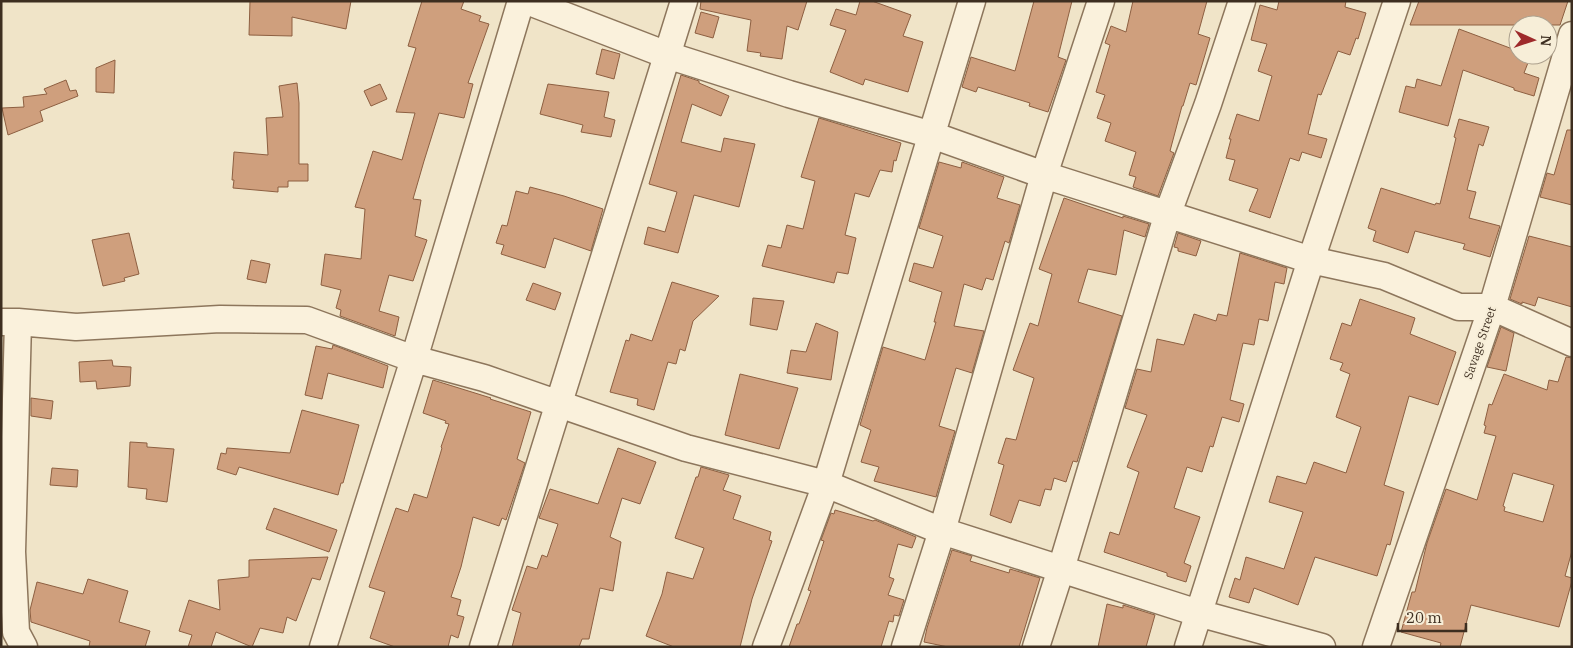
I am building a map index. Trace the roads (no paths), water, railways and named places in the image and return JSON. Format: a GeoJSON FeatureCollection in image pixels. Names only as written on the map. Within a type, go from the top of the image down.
{"type":"FeatureCollection","features":[{"type":"Feature","properties":{"kind":"street"},"geometry":{"type":"LineString","coordinates":[[322,647],[414,359],[521,1]]}},
{"type":"Feature","properties":{"kind":"street"},"geometry":{"type":"LineString","coordinates":[[527,1],[667,55],[780,91],[932,135],[1044,175],[1311,260],[1384,276],[1459,308],[1492,307],[1572,343]]}},
{"type":"Feature","properties":{"kind":"street"},"geometry":{"type":"LineString","coordinates":[[483,647],[684,1]]}},
{"type":"Feature","properties":{"kind":"street"},"geometry":{"type":"LineString","coordinates":[[766,647],[826,484],[972,1]]}},
{"type":"Feature","properties":{"kind":"street"},"geometry":{"type":"LineString","coordinates":[[905,647],[942,531],[1044,175],[1101,1]]}},
{"type":"Feature","properties":{"kind":"street"},"geometry":{"type":"LineString","coordinates":[[1036,647],[1168,214],[1208,104],[1242,1]]}},
{"type":"Feature","properties":{"kind":"street"},"geometry":{"type":"LineString","coordinates":[[1188,647],[1311,260],[1397,1]]}},
{"type":"Feature","properties":{"kind":"street","name":"Savage Street"},"geometry":{"type":"LineString","coordinates":[[1376,647],[1492,307],[1572,35]]}},
{"type":"Feature","properties":{"kind":"street"},"geometry":{"type":"LineString","coordinates":[[24,647],[16,632],[12,552],[10,322],[76,327],[220,319],[307,320],[414,359],[484,378],[686,448],[826,484],[942,531],[1198,613],[1322,647]]}}]}
